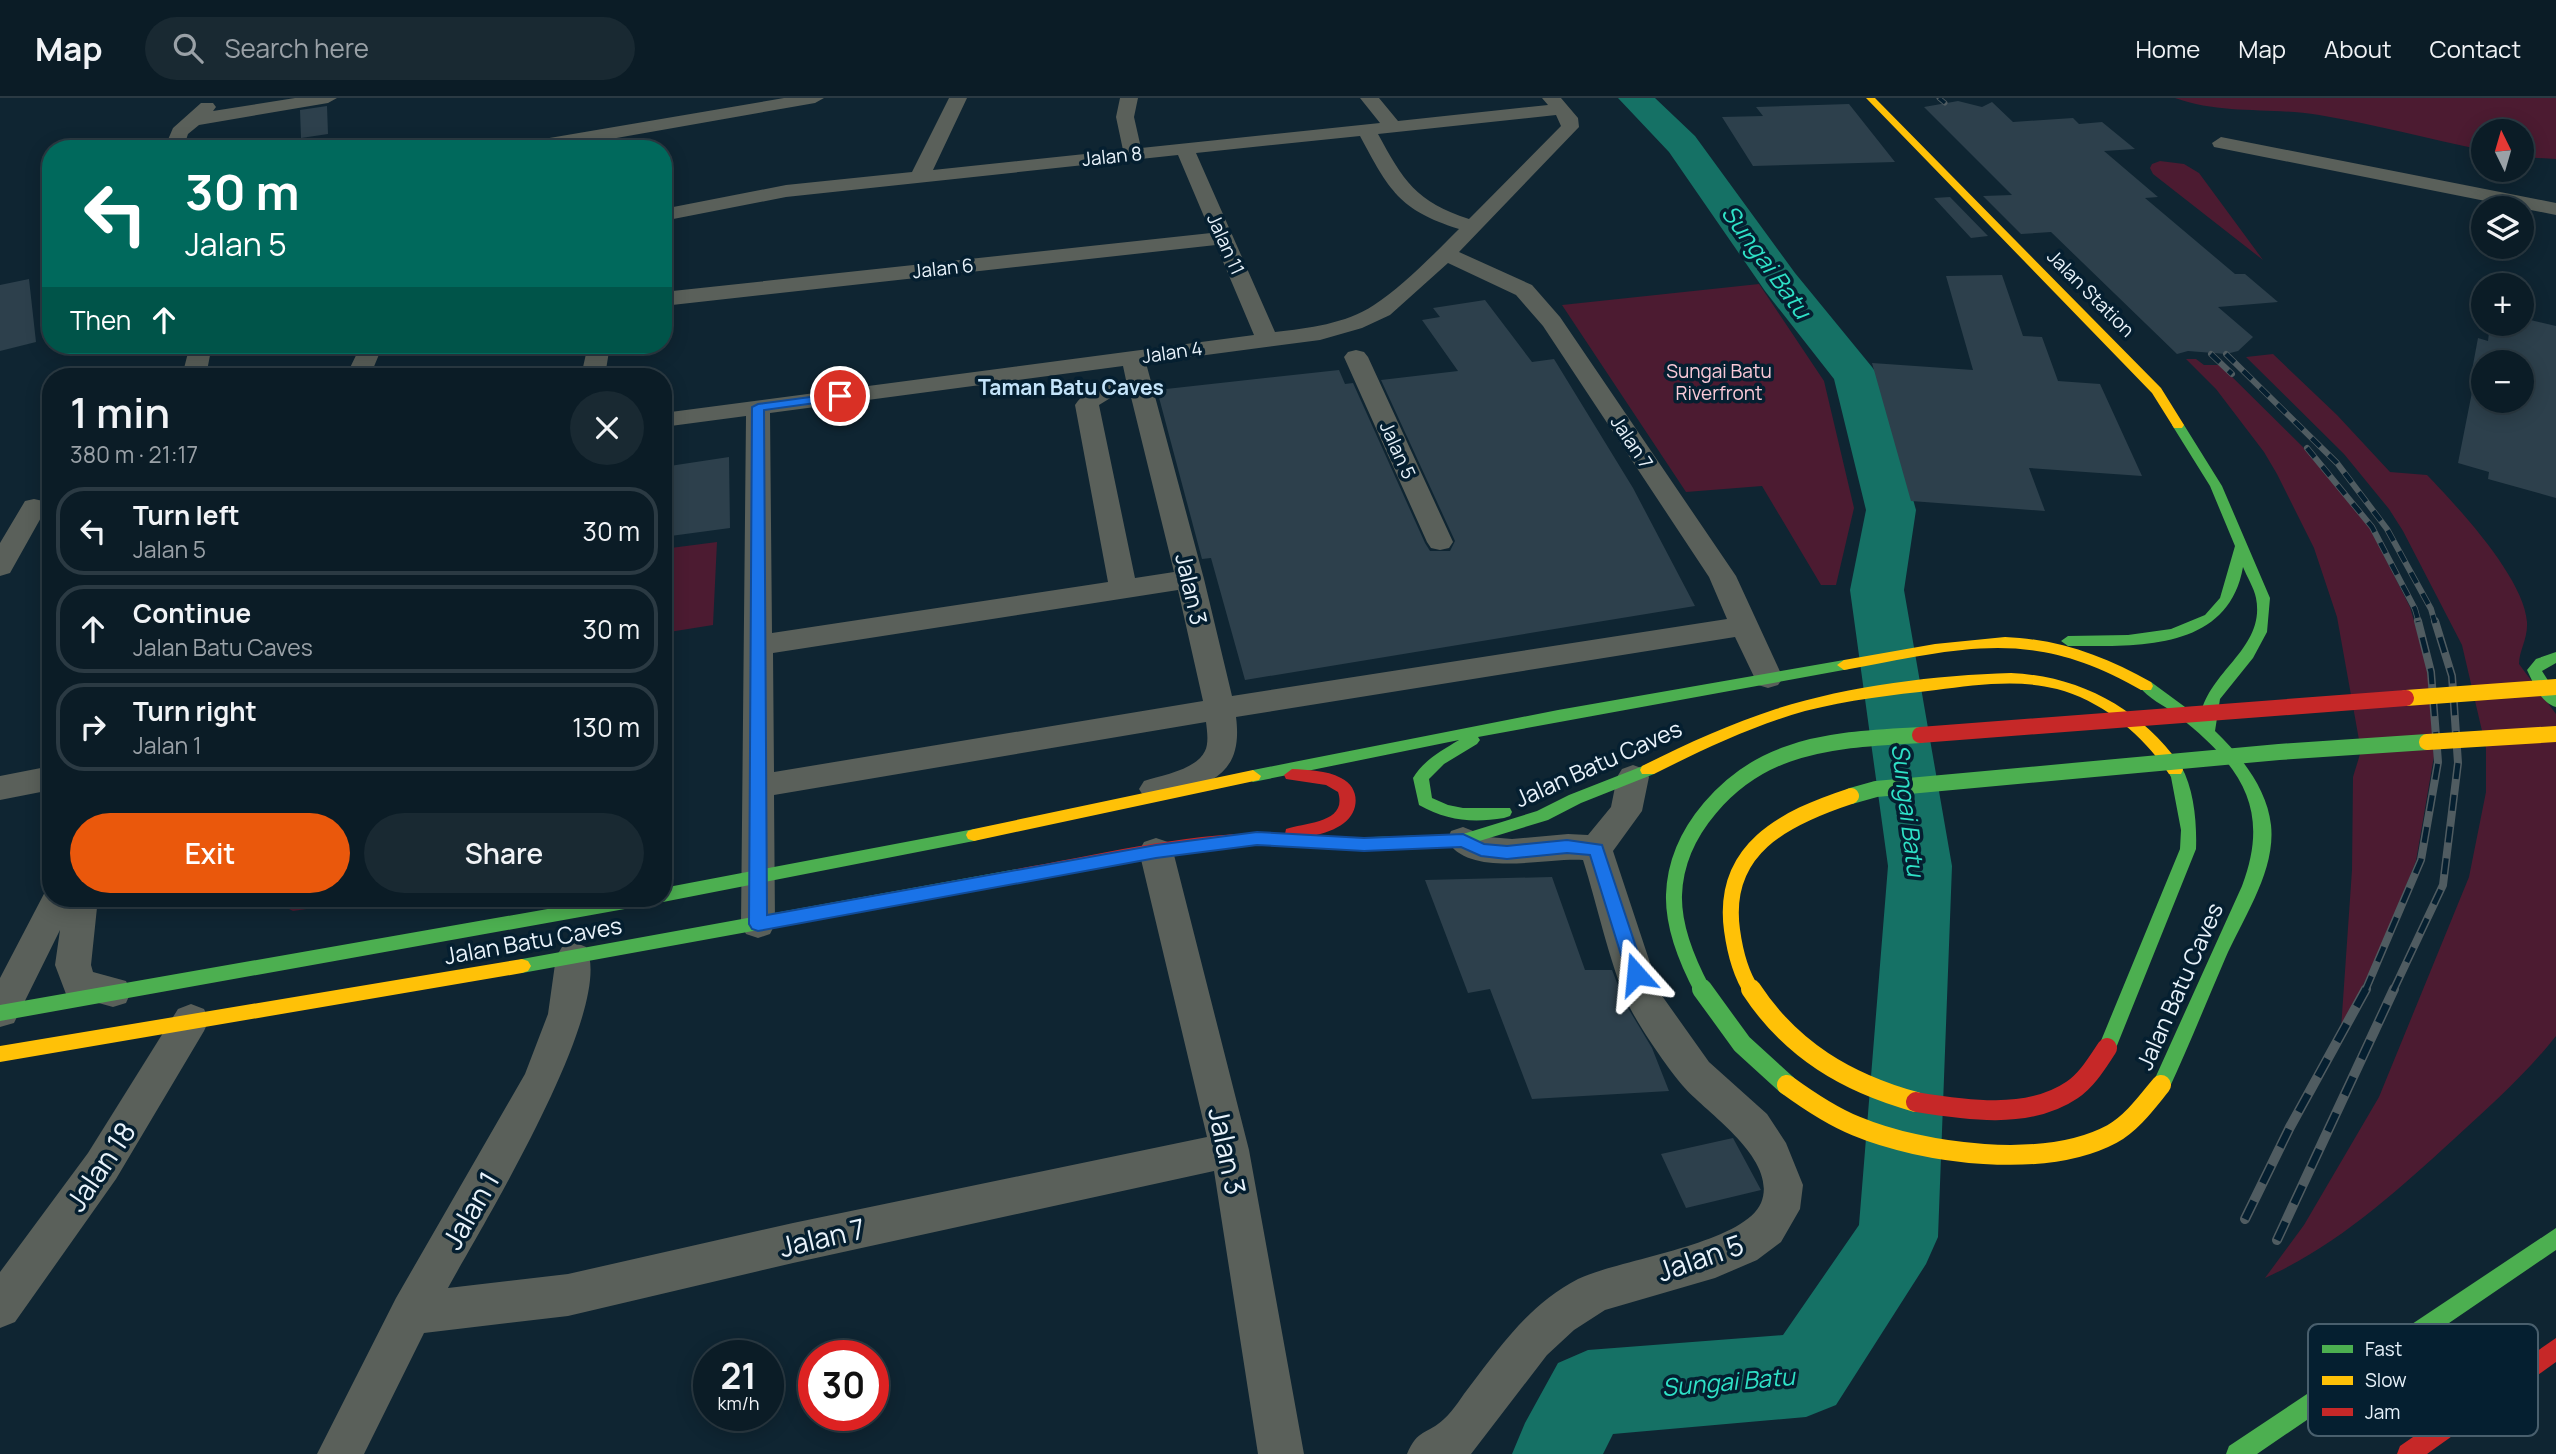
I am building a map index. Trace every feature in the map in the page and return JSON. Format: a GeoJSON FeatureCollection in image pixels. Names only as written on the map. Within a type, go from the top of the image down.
{"type":"FeatureCollection","features":[{"type":"Feature","properties":{"kind":"main road","name":"Jalan Station"},"geometry":{"type":"LineString","coordinates":[[1870,98],[2157,391],[2216,486],[2263,598],[2266,616],[2261,640],[2249,658],[2215,695],[2209,711],[2207,732]]}},
{"type":"Feature","properties":{"kind":"main road"},"geometry":{"type":"LineString","coordinates":[[2026,641],[2121,641],[2153,637],[2204,622],[2222,608],[2232,586],[2240,548]]}},
{"type":"Feature","properties":{"kind":"main road","name":"Jalan Batu Caves"},"geometry":{"type":"LineString","coordinates":[[672,893],[1497,727],[1930,651],[1992,642],[2026,641],[2095,661],[2152,686],[2207,732],[2241,771],[2254,792],[2264,824],[2256,868],[2161,1085],[2141,1110],[2112,1134],[2055,1153],[1951,1150],[1898,1139],[1852,1124],[1795,1091],[1756,1061],[1729,1031],[1702,989],[1682,943],[1675,904],[1677,866],[1707,809],[1749,771],[1795,752],[1845,741],[2202,712],[2556,687]]}},
{"type":"Feature","properties":{"kind":"main road"},"geometry":{"type":"LineString","coordinates":[[2556,657],[2541,663],[2534,670],[2545,691],[2556,702]]}},
{"type":"Feature","properties":{"kind":"main road"},"geometry":{"type":"LineString","coordinates":[[2205,678],[2233,673]]}},
{"type":"Feature","properties":{"kind":"main road","name":"Jalan Batu Caves"},"geometry":{"type":"LineString","coordinates":[[0,1055],[191,1020],[574,957],[1156,851],[1257,839],[1364,845],[1463,840],[1542,816],[1575,799],[1633,777],[1710,738],[1805,706],[1928,685],[2018,679],[2059,684],[2117,711],[2168,758],[2179,777],[2189,830],[2188,849],[2107,1048],[2092,1075],[2069,1095],[2025,1108],[1963,1110],[1871,1089],[1831,1068],[1798,1044],[1769,1016],[1744,980],[1730,943],[1729,914],[1731,892],[1741,865],[1767,837],[1802,813],[1838,799],[1876,789],[2278,752],[2556,734]]}},
{"type":"Feature","properties":{"kind":"main road"},"geometry":{"type":"LineString","coordinates":[[2059,684],[2152,686],[2178,682]]}},
{"type":"Feature","properties":{"kind":"main road"},"geometry":{"type":"LineString","coordinates":[[1497,727],[1449,752],[1428,768],[1421,778],[1425,801],[1447,813],[1478,816],[1575,799]]}},
{"type":"Feature","properties":{"kind":"main road"},"geometry":{"type":"LineString","coordinates":[[1257,839],[1333,823],[1342,816],[1349,803],[1347,793],[1332,780],[1272,774]]}},
{"type":"Feature","properties":{"kind":"main road","name":"Jalan Batu Caves"},"geometry":{"type":"LineString","coordinates":[[4,1022],[113,992],[596,907]]}},
{"type":"Feature","properties":{"kind":"main road"},"geometry":{"type":"LineString","coordinates":[[4,1022],[15,1040],[34,1048]]}},
{"type":"Feature","properties":{"kind":"main road"},"geometry":{"type":"LineString","coordinates":[[2429,1324],[2556,1238]]}},
{"type":"Feature","properties":{"kind":"main road"},"geometry":{"type":"LineString","coordinates":[[2538,1362],[2556,1349]]}},
{"type":"Feature","properties":{"kind":"main road"},"geometry":{"type":"LineString","coordinates":[[2237,1454],[2308,1406]]}},
{"type":"Feature","properties":{"kind":"main road"},"geometry":{"type":"LineString","coordinates":[[2408,1454],[2433,1436]]}},
{"type":"Feature","properties":{"kind":"street"},"geometry":{"type":"LineString","coordinates":[[177,140],[180,132],[216,98]]}},
{"type":"Feature","properties":{"kind":"street"},"geometry":{"type":"LineString","coordinates":[[193,120],[328,98]]}},
{"type":"Feature","properties":{"kind":"street"},"geometry":{"type":"LineString","coordinates":[[572,140],[815,98]]}},
{"type":"Feature","properties":{"kind":"street"},"geometry":{"type":"LineString","coordinates":[[920,176],[958,98]]}},
{"type":"Feature","properties":{"kind":"street"},"geometry":{"type":"LineString","coordinates":[[1129,98],[1125,117],[1133,154]]}},
{"type":"Feature","properties":{"kind":"street"},"geometry":{"type":"LineString","coordinates":[[1369,98],[1393,127]]}},
{"type":"Feature","properties":{"kind":"street","name":"Jalan 8"},"geometry":{"type":"LineString","coordinates":[[672,213],[786,191],[1393,127],[1557,104]]}},
{"type":"Feature","properties":{"kind":"street","name":"Jalan 4"},"geometry":{"type":"LineString","coordinates":[[672,419],[1267,340],[1320,332],[1354,323],[1381,310],[1446,254],[1570,127],[1569,118],[1557,104]]}},
{"type":"Feature","properties":{"kind":"street"},"geometry":{"type":"LineString","coordinates":[[1366,129],[1399,189],[1414,204],[1437,216],[1471,226]]}},
{"type":"Feature","properties":{"kind":"street"},"geometry":{"type":"LineString","coordinates":[[2221,143],[2556,209]]}},
{"type":"Feature","properties":{"kind":"street","name":"Jalan 11"},"geometry":{"type":"LineString","coordinates":[[1184,148],[1267,340]]}},
{"type":"Feature","properties":{"kind":"street","name":"Jalan 6"},"geometry":{"type":"LineString","coordinates":[[672,298],[1223,238]]}},
{"type":"Feature","properties":{"kind":"street","name":"Jalan 7"},"geometry":{"type":"LineString","coordinates":[[1446,254],[1524,290],[1552,322],[1722,576],[1744,626],[1779,676]]}},
{"type":"Feature","properties":{"kind":"street","name":"Jalan 3"},"geometry":{"type":"LineString","coordinates":[[1080,813],[1192,776],[1214,764],[1222,749],[1219,709],[1191,579],[1133,357]]}},
{"type":"Feature","properties":{"kind":"street","name":"Jalan 5"},"geometry":{"type":"LineString","coordinates":[[1356,357],[1440,542]]}},
{"type":"Feature","properties":{"kind":"street"},"geometry":{"type":"LineString","coordinates":[[1123,589],[1087,405],[1091,398],[1104,390],[1139,384]]}},
{"type":"Feature","properties":{"kind":"street"},"geometry":{"type":"LineString","coordinates":[[758,407],[758,924]]}},
{"type":"Feature","properties":{"kind":"street"},"geometry":{"type":"LineString","coordinates":[[0,512],[42,506]]}},
{"type":"Feature","properties":{"kind":"street"},"geometry":{"type":"LineString","coordinates":[[0,567],[42,506]]}},
{"type":"Feature","properties":{"kind":"street"},"geometry":{"type":"LineString","coordinates":[[758,645],[1191,579]]}},
{"type":"Feature","properties":{"kind":"street"},"geometry":{"type":"LineString","coordinates":[[758,786],[1219,709],[1744,626]]}},
{"type":"Feature","properties":{"kind":"street"},"geometry":{"type":"LineString","coordinates":[[1463,840],[1481,850],[1507,853],[1567,846],[1596,849],[1626,811],[1633,777]]}},
{"type":"Feature","properties":{"kind":"street"},"geometry":{"type":"LineString","coordinates":[[0,788],[42,780]]}},
{"type":"Feature","properties":{"kind":"street","name":"Jalan 5"},"geometry":{"type":"LineString","coordinates":[[1430,1454],[1460,1435],[1532,1340],[1559,1315],[1594,1294],[1743,1246],[1767,1228],[1780,1209],[1783,1185],[1772,1156],[1753,1126],[1696,1074],[1644,999],[1596,849]]}},
{"type":"Feature","properties":{"kind":"street","name":"Jalan 3"},"geometry":{"type":"LineString","coordinates":[[1156,851],[1230,1150],[1281,1454]]}},
{"type":"Feature","properties":{"kind":"street"},"geometry":{"type":"LineString","coordinates":[[4,1022],[54,907]]}},
{"type":"Feature","properties":{"kind":"street"},"geometry":{"type":"LineString","coordinates":[[80,907],[73,965],[79,983],[113,992]]}},
{"type":"Feature","properties":{"kind":"street","name":"Jalan 1"},"geometry":{"type":"LineString","coordinates":[[340,1454],[411,1313],[541,1081],[565,1014],[574,957]]}},
{"type":"Feature","properties":{"kind":"street","name":"Jalan 18"},"geometry":{"type":"LineString","coordinates":[[0,1307],[102,1166],[191,1020]]}},
{"type":"Feature","properties":{"kind":"street","name":"Jalan 7"},"geometry":{"type":"LineString","coordinates":[[411,1313],[568,1295],[806,1240],[1230,1150]]}},
{"type":"Feature","properties":{"kind":"green space"},"geometry":{"type":"Polygon","coordinates":[[[2175,98],[2556,98],[2556,159],[2534,158],[2534,119],[2471,119],[2471,147],[2319,115],[2229,109],[2175,98]]]}},
{"type":"Feature","properties":{"kind":"green space"},"geometry":{"type":"Polygon","coordinates":[[[2160,161],[2184,164],[2199,173],[2263,260],[2153,174],[2150,168],[2152,164],[2160,161]]]}},
{"type":"Feature","properties":{"kind":"green space","name":"Sungai Batu Riverfront"},"geometry":{"type":"Polygon","coordinates":[[[1759,284],[1824,381],[1854,508],[1836,585],[1821,585],[1762,486],[1686,492],[1562,305],[1759,284]]]}},
{"type":"Feature","properties":{"kind":"green space"},"geometry":{"type":"Polygon","coordinates":[[[2273,354],[2337,415],[2390,472],[2427,475],[2488,544],[2523,604],[2527,628],[2519,664],[2556,714],[2556,1036],[2507,1089],[2388,1197],[2317,1250],[2265,1278],[2304,1225],[2379,1097],[2469,877],[2486,792],[2486,748],[2462,645],[2389,509],[2344,454],[2246,357],[2273,354]]]}},
{"type":"Feature","properties":{"kind":"green space"},"geometry":{"type":"Polygon","coordinates":[[[2186,359],[2196,359],[2204,365],[2220,365],[2317,461],[2370,528],[2410,607],[2427,666],[2434,756],[2416,861],[2379,953],[2341,1029],[2352,870],[2353,777],[2361,751],[2337,617],[2314,548],[2277,474],[2264,452],[2216,389],[2186,359]]]}},
{"type":"Feature","properties":{"kind":"green space"},"geometry":{"type":"Polygon","coordinates":[[[717,542],[713,625],[672,632],[672,548],[717,542]]]}},
{"type":"Feature","properties":{"kind":"green space"},"geometry":{"type":"Polygon","coordinates":[[[285,907],[320,907],[293,911],[285,907]]]}},
{"type":"Feature","properties":{"kind":"building"},"geometry":{"type":"Polygon","coordinates":[[[1958,101],[1982,107],[1992,102],[2013,122],[2073,118],[2079,124],[2102,122],[2135,149],[2104,151],[2158,197],[2145,198],[2235,274],[2245,274],[2278,302],[2218,307],[2253,337],[2238,351],[2226,354],[2188,351],[2177,354],[2051,232],[2021,234],[1983,196],[2012,195],[1924,107],[1958,101]]]}},
{"type":"Feature","properties":{"kind":"building"},"geometry":{"type":"Polygon","coordinates":[[[1849,104],[1895,162],[1753,166],[1722,117],[1763,116],[1756,107],[1849,104]]]}},
{"type":"Feature","properties":{"kind":"building"},"geometry":{"type":"Polygon","coordinates":[[[327,106],[328,134],[301,138],[300,110],[327,106]]]}},
{"type":"Feature","properties":{"kind":"building"},"geometry":{"type":"Polygon","coordinates":[[[1950,197],[1988,236],[1971,238],[1934,198],[1950,197]]]}},
{"type":"Feature","properties":{"kind":"building"},"geometry":{"type":"Polygon","coordinates":[[[2002,275],[2023,336],[2042,337],[2058,381],[2100,384],[2142,476],[2029,468],[2045,511],[1911,501],[1872,363],[1973,370],[1946,276],[2002,275]]]}},
{"type":"Feature","properties":{"kind":"building"},"geometry":{"type":"Polygon","coordinates":[[[29,279],[36,342],[0,351],[0,285],[29,279]]]}},
{"type":"Feature","properties":{"kind":"building"},"geometry":{"type":"Polygon","coordinates":[[[1485,300],[1532,362],[1554,359],[1633,488],[1695,606],[1245,680],[1211,558],[1202,559],[1157,390],[1339,370],[1345,384],[1353,383],[1425,543],[1430,551],[1450,551],[1455,541],[1381,380],[1458,371],[1422,320],[1440,317],[1433,308],[1485,300]]]}},
{"type":"Feature","properties":{"kind":"building"},"geometry":{"type":"Polygon","coordinates":[[[2534,321],[2556,326],[2556,498],[2488,479],[2489,472],[2458,463],[2471,397],[2471,413],[2534,413],[2534,350],[2476,350],[2478,338],[2488,341],[2489,336],[2534,336],[2534,321]]]}},
{"type":"Feature","properties":{"kind":"building"},"geometry":{"type":"Polygon","coordinates":[[[729,457],[730,528],[672,536],[672,466],[729,457]]]}},
{"type":"Feature","properties":{"kind":"building"},"geometry":{"type":"Polygon","coordinates":[[[1552,877],[1585,970],[1612,970],[1625,1003],[1652,1048],[1669,1091],[1532,1099],[1490,989],[1468,993],[1425,880],[1552,877]]]}},
{"type":"Feature","properties":{"kind":"building"},"geometry":{"type":"Polygon","coordinates":[[[1733,1138],[1761,1190],[1686,1208],[1661,1154],[1733,1138]]]}},
{"type":"Feature","properties":{"kind":"waterway","name":"Sungai Batu"},"geometry":{"type":"LineString","coordinates":[[1556,1454],[1588,1393],[1806,1375],[1898,1237],[1920,866],[1877,590],[1891,510],[1856,377],[1780,282],[1682,144],[1635,98]]}},
{"type":"Feature","properties":{"kind":"railway"},"geometry":{"type":"LineString","coordinates":[[1939,98],[1945,103]]}},
{"type":"Feature","properties":{"kind":"railway"},"geometry":{"type":"LineString","coordinates":[[2211,354],[2232,374]]}},
{"type":"Feature","properties":{"kind":"railway"},"geometry":{"type":"LineString","coordinates":[[2226,354],[2337,463],[2387,529],[2431,609],[2435,623]]}},
{"type":"Feature","properties":{"kind":"railway"},"geometry":{"type":"LineString","coordinates":[[2307,448],[2372,527],[2415,609],[2419,623]]}},
{"type":"Feature","properties":{"kind":"railway"},"geometry":{"type":"LineString","coordinates":[[2365,990],[2421,860],[2438,762],[2431,672],[2418,621]]}},
{"type":"Feature","properties":{"kind":"railway"},"geometry":{"type":"LineString","coordinates":[[2393,991],[2443,885],[2458,763],[2452,676],[2435,621]]}},
{"type":"Feature","properties":{"kind":"railway"},"geometry":{"type":"LineString","coordinates":[[2277,1240],[2394,989]]}},
{"type":"Feature","properties":{"kind":"railway"},"geometry":{"type":"LineString","coordinates":[[2245,1219],[2290,1127],[2365,990]]}},
{"type":"Feature","properties":{"kind":"traffic: fast"},"geometry":{"type":"LineString","coordinates":[[2178,425],[2216,486],[2263,598],[2263,617],[2255,644],[2213,698],[2207,731]]}},
{"type":"Feature","properties":{"kind":"traffic: fast"},"geometry":{"type":"LineString","coordinates":[[2068,641],[2151,638],[2192,628],[2210,618],[2227,599],[2240,548]]}},
{"type":"Feature","properties":{"kind":"traffic: fast"},"geometry":{"type":"LineString","coordinates":[[2556,657],[2541,663],[2534,670],[2545,691],[2556,702]]}},
{"type":"Feature","properties":{"kind":"traffic: fast"},"geometry":{"type":"LineString","coordinates":[[1253,776],[1558,715],[1844,665]]}},
{"type":"Feature","properties":{"kind":"traffic: fast"},"geometry":{"type":"LineString","coordinates":[[2146,686],[2201,727],[2236,763],[2259,804],[2263,824],[2261,855],[2250,886],[2161,1085]]}},
{"type":"Feature","properties":{"kind":"traffic: fast"},"geometry":{"type":"LineString","coordinates":[[1787,1085],[1764,1067],[1742,1044],[1702,990],[1678,928],[1674,897],[1678,863],[1699,825],[1718,799],[1750,771],[1769,761],[1811,747],[1920,735]]}},
{"type":"Feature","properties":{"kind":"traffic: fast"},"geometry":{"type":"LineString","coordinates":[[1472,740],[1438,760],[1421,778],[1425,801],[1453,813],[1483,815],[1504,812]]}},
{"type":"Feature","properties":{"kind":"traffic: fast"},"geometry":{"type":"LineString","coordinates":[[1851,796],[1876,789],[2279,752],[2427,742]]}},
{"type":"Feature","properties":{"kind":"traffic: fast"},"geometry":{"type":"LineString","coordinates":[[1343,844],[1463,840],[1542,816],[1575,799],[1648,770]]}},
{"type":"Feature","properties":{"kind":"traffic: fast"},"geometry":{"type":"LineString","coordinates":[[2107,1048],[2188,849],[2189,830],[2179,777],[2175,770]]}},
{"type":"Feature","properties":{"kind":"traffic: fast"},"geometry":{"type":"LineString","coordinates":[[672,893],[974,835]]}},
{"type":"Feature","properties":{"kind":"traffic: fast"},"geometry":{"type":"LineString","coordinates":[[522,966],[1017,876]]}},
{"type":"Feature","properties":{"kind":"traffic: fast"},"geometry":{"type":"LineString","coordinates":[[0,1013],[596,907]]}},
{"type":"Feature","properties":{"kind":"traffic: fast"},"geometry":{"type":"LineString","coordinates":[[2429,1324],[2556,1238]]}},
{"type":"Feature","properties":{"kind":"traffic: fast"},"geometry":{"type":"LineString","coordinates":[[2237,1454],[2308,1406]]}},
{"type":"Feature","properties":{"kind":"traffic: slow"},"geometry":{"type":"LineString","coordinates":[[1870,98],[2157,391],[2178,425]]}},
{"type":"Feature","properties":{"kind":"traffic: slow"},"geometry":{"type":"LineString","coordinates":[[1844,665],[1959,645],[2026,643],[2058,648],[2088,658],[2146,686]]}},
{"type":"Feature","properties":{"kind":"traffic: slow"},"geometry":{"type":"LineString","coordinates":[[1648,770],[1725,734],[1820,702],[1931,685],[2011,679],[2058,684],[2108,706],[2154,743],[2175,770]]}},
{"type":"Feature","properties":{"kind":"traffic: slow"},"geometry":{"type":"LineString","coordinates":[[2406,698],[2556,687]]}},
{"type":"Feature","properties":{"kind":"traffic: slow"},"geometry":{"type":"LineString","coordinates":[[2427,742],[2556,734]]}},
{"type":"Feature","properties":{"kind":"traffic: slow"},"geometry":{"type":"LineString","coordinates":[[974,835],[1253,776]]}},
{"type":"Feature","properties":{"kind":"traffic: slow"},"geometry":{"type":"LineString","coordinates":[[1851,796],[1789,821],[1762,840],[1751,852],[1735,878],[1732,891],[1730,917],[1735,952],[1747,984],[1766,1013],[1791,1039],[1820,1061],[1851,1079],[1884,1093],[1916,1102]]}},
{"type":"Feature","properties":{"kind":"traffic: slow"},"geometry":{"type":"LineString","coordinates":[[0,1054],[522,966]]}},
{"type":"Feature","properties":{"kind":"traffic: slow"},"geometry":{"type":"LineString","coordinates":[[1787,1085],[1815,1105],[1866,1130],[1922,1145],[1990,1153],[2057,1151],[2087,1144],[2119,1129],[2161,1085]]}},
{"type":"Feature","properties":{"kind":"traffic: jam"},"geometry":{"type":"LineString","coordinates":[[1920,735],[2406,698]]}},
{"type":"Feature","properties":{"kind":"traffic: jam"},"geometry":{"type":"LineString","coordinates":[[1292,775],[1329,779],[1344,788],[1348,795],[1345,811],[1336,821],[1316,829],[1292,833]]}},
{"type":"Feature","properties":{"kind":"traffic: jam"},"geometry":{"type":"LineString","coordinates":[[1017,876],[1156,851],[1257,839],[1343,844]]}},
{"type":"Feature","properties":{"kind":"traffic: jam"},"geometry":{"type":"LineString","coordinates":[[1916,1102],[1997,1110],[2038,1105],[2056,1099],[2077,1086],[2107,1048]]}},
{"type":"Feature","properties":{"kind":"traffic: jam"},"geometry":{"type":"LineString","coordinates":[[2538,1362],[2556,1349]]}},
{"type":"Feature","properties":{"kind":"traffic: jam"},"geometry":{"type":"LineString","coordinates":[[2408,1454],[2433,1436]]}},
{"type":"Feature","properties":{"kind":"district","name":"Taman Batu Caves"},"geometry":{"type":"Point","coordinates":[1071,387]}},
{"type":"Feature","properties":{"kind":"route"},"geometry":{"type":"LineString","coordinates":[[840,396],[758,407],[758,924],[1156,851],[1257,839],[1364,845],[1463,840],[1481,850],[1507,853],[1567,846],[1596,849],[1636,974]]}}]}
